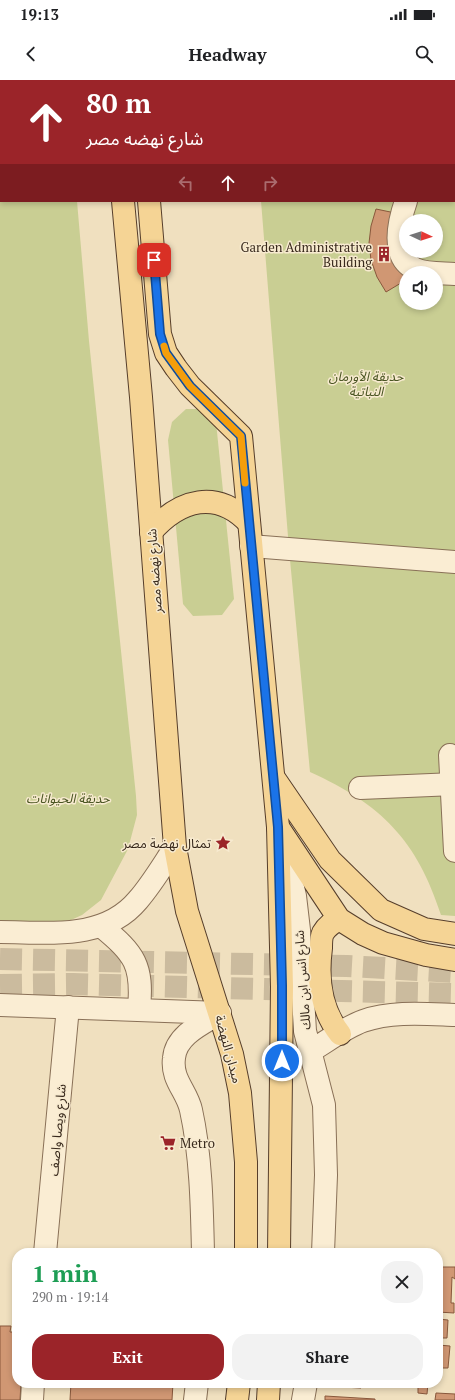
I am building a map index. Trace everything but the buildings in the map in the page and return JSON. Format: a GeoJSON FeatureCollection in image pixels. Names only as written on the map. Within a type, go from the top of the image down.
{"type":"FeatureCollection","features":[{"type":"Feature","properties":{"kind":"main road","name":"شارع نهضه مصر"},"geometry":{"type":"LineString","coordinates":[[123,202],[151,532],[175,847],[182,890],[194,938]]}},
{"type":"Feature","properties":{"kind":"main road"},"geometry":{"type":"LineString","coordinates":[[149,202],[162,340],[166,353],[190,386],[241,436],[278,827],[282,986],[279,1248]]}},
{"type":"Feature","properties":{"kind":"main road"},"geometry":{"type":"LineString","coordinates":[[151,532],[170,514],[182,507],[196,502],[212,502],[227,505],[239,513],[249,523]]}},
{"type":"Feature","properties":{"kind":"main road"},"geometry":{"type":"LineString","coordinates":[[274,777],[330,860],[381,910],[424,929],[455,934]]}},
{"type":"Feature","properties":{"kind":"main road"},"geometry":{"type":"LineString","coordinates":[[278,827],[339,919],[363,934],[383,943],[426,955],[455,960]]}},
{"type":"Feature","properties":{"kind":"main road"},"geometry":{"type":"LineString","coordinates":[[339,919],[330,924],[322,935],[320,980],[323,1003],[331,1022],[340,1034]]}},
{"type":"Feature","properties":{"kind":"main road","name":"ميدان النهضة"},"geometry":{"type":"LineString","coordinates":[[194,938],[220,1013],[232,1054],[240,1093],[246,1162],[246,1248]]}},
{"type":"Feature","properties":{"kind":"main road"},"geometry":{"type":"LineString","coordinates":[[237,1400],[238,1388]]}},
{"type":"Feature","properties":{"kind":"main road"},"geometry":{"type":"LineString","coordinates":[[268,1400],[269,1388]]}},
{"type":"Feature","properties":{"kind":"street"},"geometry":{"type":"LineString","coordinates":[[406,202],[398,234],[399,244],[405,260],[416,269],[455,274]]}},
{"type":"Feature","properties":{"kind":"street"},"geometry":{"type":"LineString","coordinates":[[251,546],[455,562]]}},
{"type":"Feature","properties":{"kind":"street"},"geometry":{"type":"LineString","coordinates":[[450,755],[453,784],[455,852]]}},
{"type":"Feature","properties":{"kind":"street"},"geometry":{"type":"LineString","coordinates":[[360,788],[453,784]]}},
{"type":"Feature","properties":{"kind":"street","name":"شارع انس ابن مالك"},"geometry":{"type":"LineString","coordinates":[[278,827],[295,896],[299,930],[303,1017],[309,1052],[324,1105],[326,1175],[323,1248]]}},
{"type":"Feature","properties":{"kind":"street"},"geometry":{"type":"LineString","coordinates":[[0,932],[77,932],[101,926],[121,916],[138,901],[175,847]]}},
{"type":"Feature","properties":{"kind":"street"},"geometry":{"type":"LineString","coordinates":[[101,926],[120,941],[132,954],[138,966],[140,980],[139,1009]]}},
{"type":"Feature","properties":{"kind":"street"},"geometry":{"type":"LineString","coordinates":[[0,1005],[220,1013]]}},
{"type":"Feature","properties":{"kind":"street","name":"شارع ويصا واصف"},"geometry":{"type":"LineString","coordinates":[[45,1248],[68,1007]]}},
{"type":"Feature","properties":{"kind":"street"},"geometry":{"type":"LineString","coordinates":[[203,1248],[199,1165],[192,1111],[175,1075],[174,1058],[179,1042],[191,1030],[220,1013]]}},
{"type":"Feature","properties":{"kind":"street"},"geometry":{"type":"LineString","coordinates":[[309,1052],[362,1021],[386,1015],[455,1015]]}},
{"type":"Feature","properties":{"kind":"street"},"geometry":{"type":"LineString","coordinates":[[32,1400],[33,1388]]}},
{"type":"Feature","properties":{"kind":"street"},"geometry":{"type":"LineString","coordinates":[[195,1400],[196,1388]]}},
{"type":"Feature","properties":{"kind":"street"},"geometry":{"type":"LineString","coordinates":[[303,1400],[305,1388]]}},
{"type":"Feature","properties":{"kind":"green space","name":"حديقة الحيوانات"},"geometry":{"type":"Polygon","coordinates":[[[0,202],[77,202],[89,341],[137,815],[128,849],[101,900],[82,915],[71,920],[56,922],[0,921],[0,202]]]}},
{"type":"Feature","properties":{"kind":"green space","name":"حديقة الأورمان النباتية"},"geometry":{"type":"Polygon","coordinates":[[[261,202],[455,202],[455,916],[441,915],[420,866],[408,845],[393,827],[357,797],[310,772],[289,549],[261,202]]]}},
{"type":"Feature","properties":{"kind":"green space"},"geometry":{"type":"Polygon","coordinates":[[[186,409],[204,409],[216,422],[234,599],[222,615],[193,616],[183,604],[168,440],[172,422],[186,409]]]}},
{"type":"Feature","properties":{"kind":"tunnel"},"geometry":{"type":"LineString","coordinates":[[0,959],[347,966],[455,972]]}},
{"type":"Feature","properties":{"kind":"tunnel"},"geometry":{"type":"LineString","coordinates":[[0,985],[73,984],[455,994]]}},
{"type":"Feature","properties":{"kind":"slow traffic"},"geometry":{"type":"LineString","coordinates":[[164,346],[166,353],[190,386],[241,436],[245,483]]}},
{"type":"Feature","properties":{"kind":"place","name":"Garden Administrative Building"},"geometry":{"type":"Point","coordinates":[384,254]}},
{"type":"Feature","properties":{"kind":"place","name":"تمثال نهضة مصر"},"geometry":{"type":"Point","coordinates":[223,843]}},
{"type":"Feature","properties":{"kind":"place","name":"Metro"},"geometry":{"type":"Point","coordinates":[168,1143]}},
{"type":"Feature","properties":{"kind":"route"},"geometry":{"type":"LineString","coordinates":[[154,260],[160,334],[166,353],[190,386],[241,436],[278,827],[282,986],[282,1061]]}}]}
